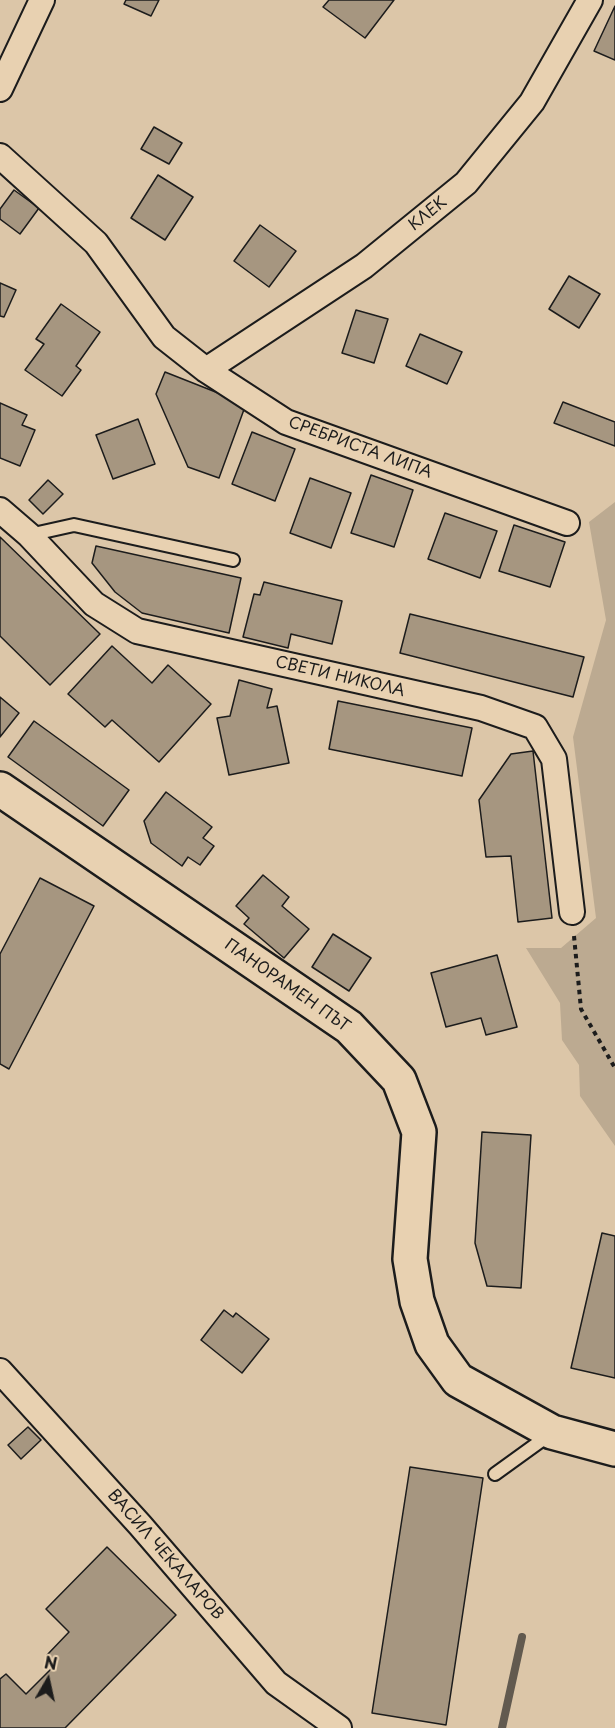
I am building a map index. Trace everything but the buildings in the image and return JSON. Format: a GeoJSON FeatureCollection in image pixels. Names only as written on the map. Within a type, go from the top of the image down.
{"type":"FeatureCollection","features":[{"type":"Feature","properties":{"kind":"main road","name":"ПАНОРАМЕН ПЪТ"},"geometry":{"type":"LineString","coordinates":[[0,789],[349,1028],[399,1080],[419,1132],[410,1259],[417,1301],[432,1344],[458,1380],[552,1432],[615,1449]]}},
{"type":"Feature","properties":{"kind":"street"},"geometry":{"type":"LineString","coordinates":[[0,89],[42,0]]}},
{"type":"Feature","properties":{"kind":"street","name":"КЛЕК"},"geometry":{"type":"LineString","coordinates":[[206,370],[364,266],[466,183],[532,102],[590,0]]}},
{"type":"Feature","properties":{"kind":"street","name":"СРЕБРИСТА ЛИПА"},"geometry":{"type":"LineString","coordinates":[[0,156],[96,243],[164,337],[206,370],[286,422],[567,523]]}},
{"type":"Feature","properties":{"kind":"street","name":"СВЕТИ НИКОЛА"},"geometry":{"type":"LineString","coordinates":[[0,510],[29,536],[94,604],[137,631],[481,708],[534,727],[554,759],[572,912]]}},
{"type":"Feature","properties":{"kind":"street","name":"ВАСИЛ ЧЕКАЛАРОВ"},"geometry":{"type":"LineString","coordinates":[[0,1371],[140,1525],[276,1683],[339,1728]]}},
{"type":"Feature","properties":{"kind":"lane"},"geometry":{"type":"LineString","coordinates":[[29,536],[74,525],[233,560]]}},
{"type":"Feature","properties":{"kind":"lane"},"geometry":{"type":"LineString","coordinates":[[495,1474],[552,1432]]}},
{"type":"Feature","properties":{"kind":"path"},"geometry":{"type":"LineString","coordinates":[[572,912],[581,1009],[615,1068]]}},
{"type":"Feature","properties":{"kind":"shaded area"},"geometry":{"type":"Polygon","coordinates":[[[615,502],[615,1146],[580,1096],[579,1065],[562,1040],[560,1003],[526,948],[561,948],[596,918],[573,737],[606,620],[589,522],[615,502]]]}},
{"type":"Feature","properties":{"kind":"waterway"},"geometry":{"type":"LineString","coordinates":[[502,1728],[522,1637]]}}]}
